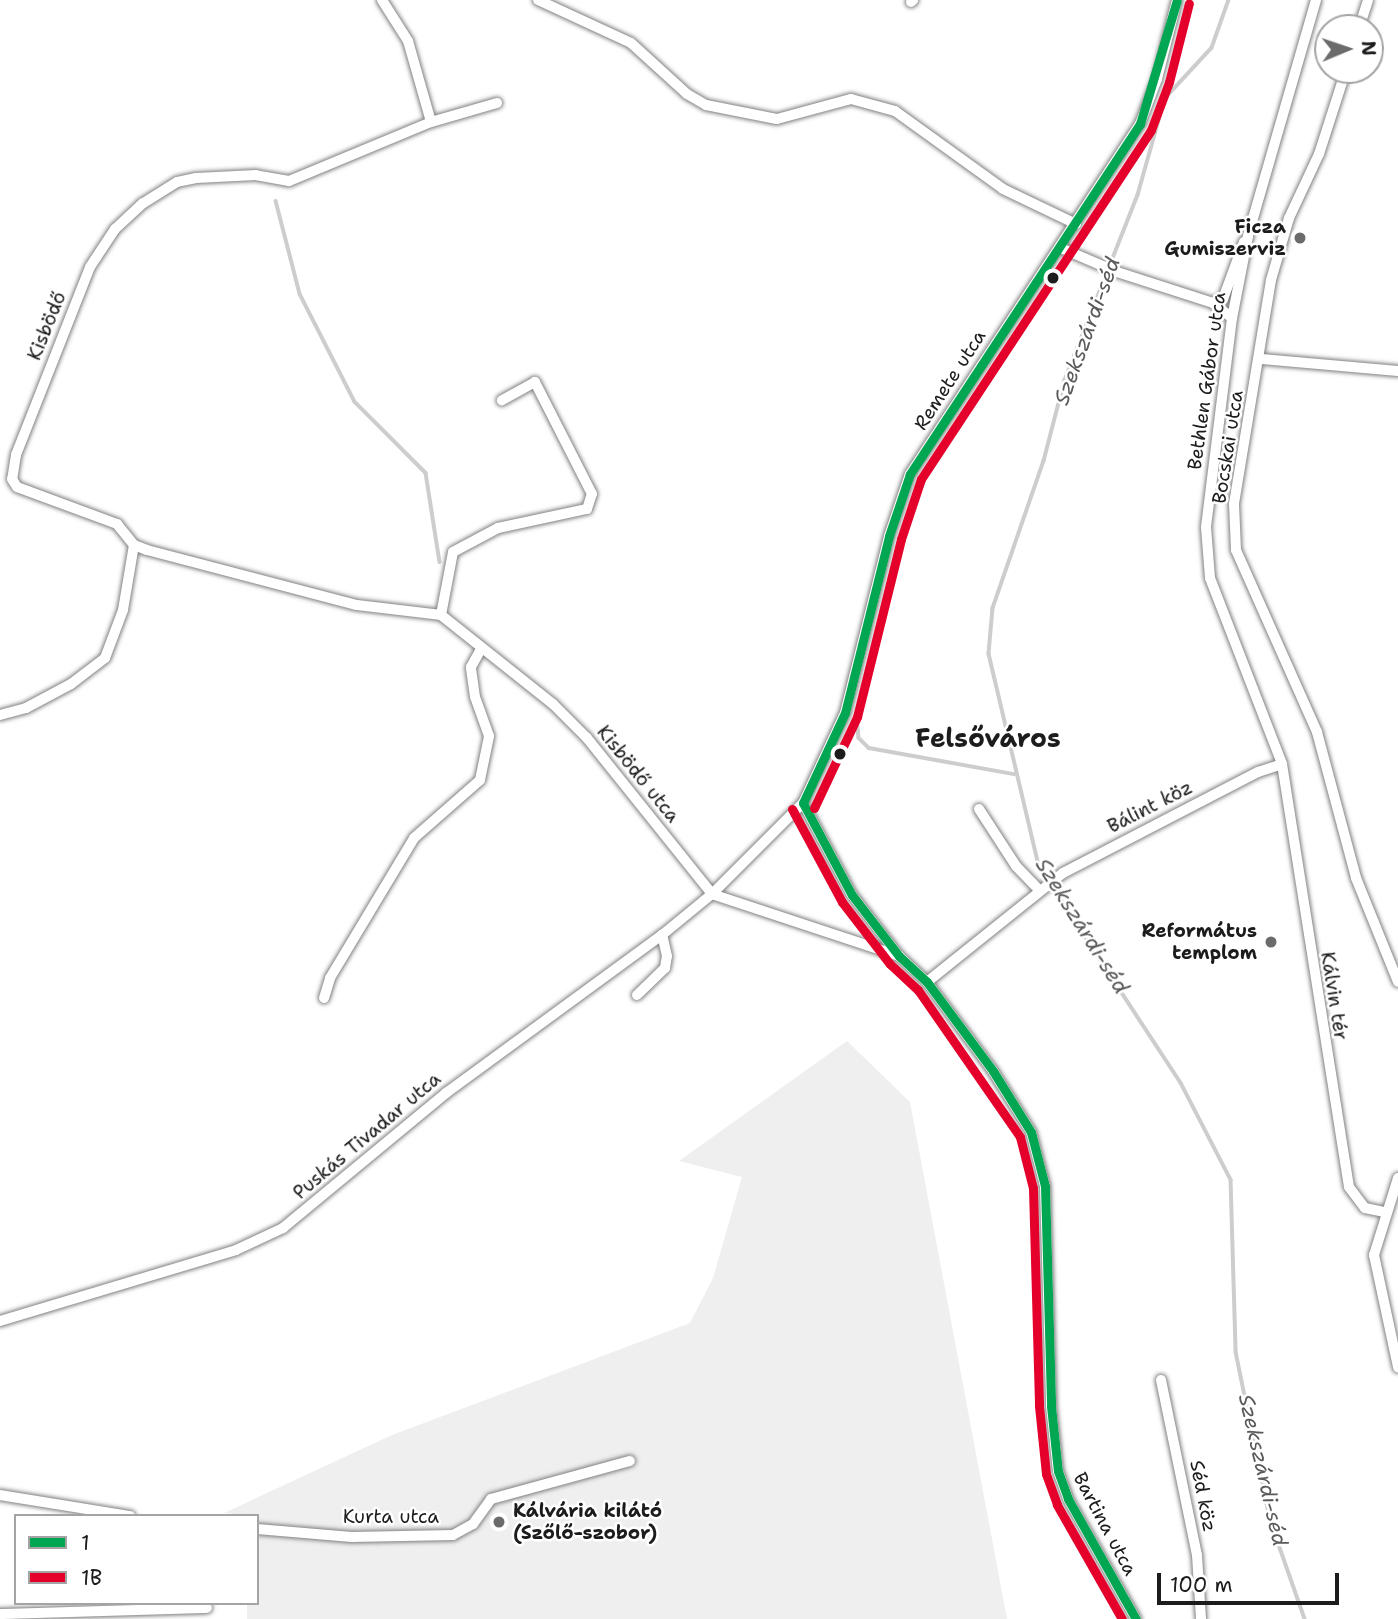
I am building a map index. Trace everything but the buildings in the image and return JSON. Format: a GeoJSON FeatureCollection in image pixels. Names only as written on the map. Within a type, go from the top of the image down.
{"type":"FeatureCollection","features":[{"type":"Feature","properties":{"kind":"street"},"geometry":{"type":"LineString","coordinates":[[382,0],[408,41],[432,122]]}},
{"type":"Feature","properties":{"kind":"street"},"geometry":{"type":"LineString","coordinates":[[538,0],[631,43],[687,94],[706,105],[778,119],[851,99],[895,111],[993,183],[1076,225]]}},
{"type":"Feature","properties":{"kind":"street","name":"Remete utca"},"geometry":{"type":"LineString","coordinates":[[712,894],[803,803],[845,713],[889,536],[910,474],[1140,124],[1157,79],[1177,0]]}},
{"type":"Feature","properties":{"kind":"street","name":"Bethlen Gábor utca"},"geometry":{"type":"LineString","coordinates":[[1282,764],[1210,578],[1206,527],[1232,318],[1248,236],[1316,0]]}},
{"type":"Feature","properties":{"kind":"street","name":"Bocskai utca"},"geometry":{"type":"LineString","coordinates":[[1341,84],[1319,153],[1289,218],[1271,280],[1261,359],[1234,504],[1236,550],[1317,732],[1356,878],[1398,982]]}},
{"type":"Feature","properties":{"kind":"street","name":"Kisbödő"},"geometry":{"type":"LineString","coordinates":[[134,545],[117,523],[17,487],[12,479],[16,456],[72,307],[90,267],[115,229],[143,203],[177,183],[256,175],[289,181],[432,122],[497,103]]}},
{"type":"Feature","properties":{"kind":"street"},"geometry":{"type":"LineString","coordinates":[[1213,303],[1223,299],[1248,236]]}},
{"type":"Feature","properties":{"kind":"street"},"geometry":{"type":"LineString","coordinates":[[1061,248],[1117,272],[1213,303],[1232,318]]}},
{"type":"Feature","properties":{"kind":"street"},"geometry":{"type":"LineString","coordinates":[[1261,359],[1398,371]]}},
{"type":"Feature","properties":{"kind":"street"},"geometry":{"type":"LineString","coordinates":[[0,715],[26,708],[71,684],[105,658],[123,610],[134,545],[357,605],[441,615],[453,552],[498,528],[587,509],[592,494],[535,382],[502,400]]}},
{"type":"Feature","properties":{"kind":"street","name":"Kisbödő utca"},"geometry":{"type":"LineString","coordinates":[[441,615],[554,704],[587,738],[712,894]]}},
{"type":"Feature","properties":{"kind":"street"},"geometry":{"type":"LineString","coordinates":[[324,998],[330,978],[414,838],[480,780],[489,736],[475,697],[471,667],[481,649]]}},
{"type":"Feature","properties":{"kind":"street","name":"Bálint köz"},"geometry":{"type":"LineString","coordinates":[[927,982],[1038,889],[1063,873],[1258,772],[1282,764]]}},
{"type":"Feature","properties":{"kind":"street","name":"Kálvin tér"},"geometry":{"type":"LineString","coordinates":[[1282,764],[1349,1187],[1365,1208],[1384,1212]]}},
{"type":"Feature","properties":{"kind":"street","name":"Bartina utca"},"geometry":{"type":"LineString","coordinates":[[803,803],[852,895],[899,956],[927,982],[993,1071],[1031,1132],[1045,1186],[1051,1406],[1058,1471],[1068,1499],[1136,1619]]}},
{"type":"Feature","properties":{"kind":"street"},"geometry":{"type":"LineString","coordinates":[[979,809],[1016,866],[1038,889]]}},
{"type":"Feature","properties":{"kind":"street"},"geometry":{"type":"LineString","coordinates":[[712,894],[899,956]]}},
{"type":"Feature","properties":{"kind":"street","name":"Puskás Tivadar utca"},"geometry":{"type":"LineString","coordinates":[[0,1321],[236,1250],[283,1228],[446,1093],[662,935],[712,894]]}},
{"type":"Feature","properties":{"kind":"street"},"geometry":{"type":"LineString","coordinates":[[637,995],[665,968],[667,956],[662,935]]}},
{"type":"Feature","properties":{"kind":"street"},"geometry":{"type":"LineString","coordinates":[[1398,1178],[1384,1212],[1374,1255],[1376,1278],[1398,1367]]}},
{"type":"Feature","properties":{"kind":"street","name":"Séd köz"},"geometry":{"type":"LineString","coordinates":[[1161,1380],[1197,1555],[1201,1619]]}},
{"type":"Feature","properties":{"kind":"street","name":"Kurta utca"},"geometry":{"type":"LineString","coordinates":[[259,1529],[352,1536],[453,1535],[473,1524],[491,1499],[630,1461]]}},
{"type":"Feature","properties":{"kind":"street"},"geometry":{"type":"LineString","coordinates":[[0,1495],[118,1514]]}},
{"type":"Feature","properties":{"kind":"street"},"geometry":{"type":"LineString","coordinates":[[0,1615],[207,1608]]}},
{"type":"Feature","properties":{"kind":"shaded area"},"geometry":{"type":"Polygon","coordinates":[[[847,1041],[910,1102],[1007,1619],[247,1619],[247,1605],[259,1605],[259,1514],[224,1513],[392,1435],[690,1323],[713,1278],[742,1177],[679,1161],[847,1041]]]}},
{"type":"Feature","properties":{"kind":"waterway","name":"Szekszárdi-séd"},"geometry":{"type":"LineString","coordinates":[[1229,0],[1212,48],[1165,99],[1138,195],[1065,380],[1044,461],[993,608],[989,654],[1039,866],[1181,1083],[1231,1180],[1236,1352],[1271,1522],[1305,1619]]}},
{"type":"Feature","properties":{"kind":"waterway"},"geometry":{"type":"LineString","coordinates":[[276,201],[300,294],[355,402],[426,473],[440,562]]}},
{"type":"Feature","properties":{"kind":"waterway"},"geometry":{"type":"LineString","coordinates":[[857,716],[859,738],[869,748],[1014,774]]}},
{"type":"Feature","properties":{"kind":"transit line","name":"1"},"geometry":{"type":"LineString","coordinates":[[803,803],[845,713],[889,536],[910,474],[1140,124],[1177,0]]}},
{"type":"Feature","properties":{"kind":"transit line","name":"1B"},"geometry":{"type":"LineString","coordinates":[[814,808],[857,717],[901,539],[921,479],[1151,130],[1169,82],[1189,3]]}},
{"type":"Feature","properties":{"kind":"transit line","name":"1"},"geometry":{"type":"LineString","coordinates":[[803,803],[852,895],[899,956],[927,982],[993,1071],[1031,1132],[1045,1186],[1051,1406],[1058,1471],[1068,1499],[1136,1619]]}},
{"type":"Feature","properties":{"kind":"transit line","name":"1B"},"geometry":{"type":"LineString","coordinates":[[792,809],[842,902],[890,964],[918,990],[1020,1137],[1033,1188],[1039,1406],[1046,1474],[1057,1505],[1122,1619]]}},
{"type":"Feature","properties":{"kind":"place","name":"Ficza Gumiszerviz"},"geometry":{"type":"Point","coordinates":[1300,238]}},
{"type":"Feature","properties":{"kind":"place","name":"Református templom"},"geometry":{"type":"Point","coordinates":[1271,942]}},
{"type":"Feature","properties":{"kind":"place","name":"Kálvária kilátó (Szőlő-szobor)"},"geometry":{"type":"Point","coordinates":[499,1522]}},
{"type":"Feature","properties":{"kind":"district","name":"Felsőváros"},"geometry":{"type":"Point","coordinates":[988,738]}}]}
